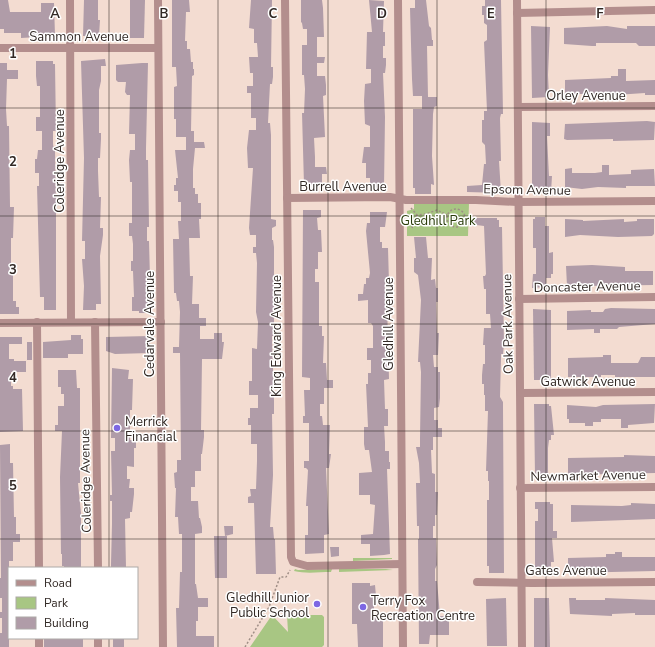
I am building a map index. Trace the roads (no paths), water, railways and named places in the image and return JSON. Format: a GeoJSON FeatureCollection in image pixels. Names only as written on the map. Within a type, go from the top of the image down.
{"type":"FeatureCollection","features":[{"type":"Feature","properties":{"kind":"street","name":"Coleridge Avenue"},"geometry":{"type":"LineString","coordinates":[[70,0],[71,322]]}},
{"type":"Feature","properties":{"kind":"street","name":"Cedarvale Avenue"},"geometry":{"type":"LineString","coordinates":[[158,0],[163,647]]}},
{"type":"Feature","properties":{"kind":"street","name":"King Edward Avenue"},"geometry":{"type":"LineString","coordinates":[[286,0],[290,556],[293,562],[307,566],[402,564]]}},
{"type":"Feature","properties":{"kind":"street","name":"Gledhill Avenue"},"geometry":{"type":"LineString","coordinates":[[398,0],[403,647]]}},
{"type":"Feature","properties":{"kind":"street","name":"Oak Park Avenue"},"geometry":{"type":"LineString","coordinates":[[516,0],[520,393],[520,582],[522,647]]}},
{"type":"Feature","properties":{"kind":"street"},"geometry":{"type":"LineString","coordinates":[[517,13],[655,10]]}},
{"type":"Feature","properties":{"kind":"street","name":"Sammon Avenue"},"geometry":{"type":"LineString","coordinates":[[0,48],[158,48]]}},
{"type":"Feature","properties":{"kind":"street","name":"Orley Avenue"},"geometry":{"type":"LineString","coordinates":[[518,107],[655,106]]}},
{"type":"Feature","properties":{"kind":"street","name":"Burrell Avenue"},"geometry":{"type":"LineString","coordinates":[[287,198],[399,198]]}},
{"type":"Feature","properties":{"kind":"street","name":"Epsom Avenue"},"geometry":{"type":"LineString","coordinates":[[399,198],[517,202],[655,201]]}},
{"type":"Feature","properties":{"kind":"street","name":"Doncaster Avenue"},"geometry":{"type":"LineString","coordinates":[[518,299],[655,297]]}},
{"type":"Feature","properties":{"kind":"street"},"geometry":{"type":"LineString","coordinates":[[37,322],[39,567]]}},
{"type":"Feature","properties":{"kind":"street","name":"Coleridge Avenue"},"geometry":{"type":"LineString","coordinates":[[95,322],[98,567]]}},
{"type":"Feature","properties":{"kind":"street"},"geometry":{"type":"LineString","coordinates":[[0,323],[160,322]]}},
{"type":"Feature","properties":{"kind":"street","name":"Gatwick Avenue"},"geometry":{"type":"LineString","coordinates":[[520,393],[655,392]]}},
{"type":"Feature","properties":{"kind":"street","name":"Newmarket Avenue"},"geometry":{"type":"LineString","coordinates":[[520,488],[655,486]]}},
{"type":"Feature","properties":{"kind":"street","name":"Gates Avenue"},"geometry":{"type":"LineString","coordinates":[[477,582],[655,582]]}},
{"type":"Feature","properties":{"kind":"place","name":"Merrick Financial"},"geometry":{"type":"Point","coordinates":[117,428]}},
{"type":"Feature","properties":{"kind":"place","name":"Gledhill Junior Public School"},"geometry":{"type":"Point","coordinates":[317,604]}},
{"type":"Feature","properties":{"kind":"place","name":"Terry Fox Recreation Centre"},"geometry":{"type":"Point","coordinates":[363,607]}},
{"type":"Feature","properties":{"kind":"park label","name":"Gledhill Park"},"geometry":{"type":"Point","coordinates":[438,220]}}]}
